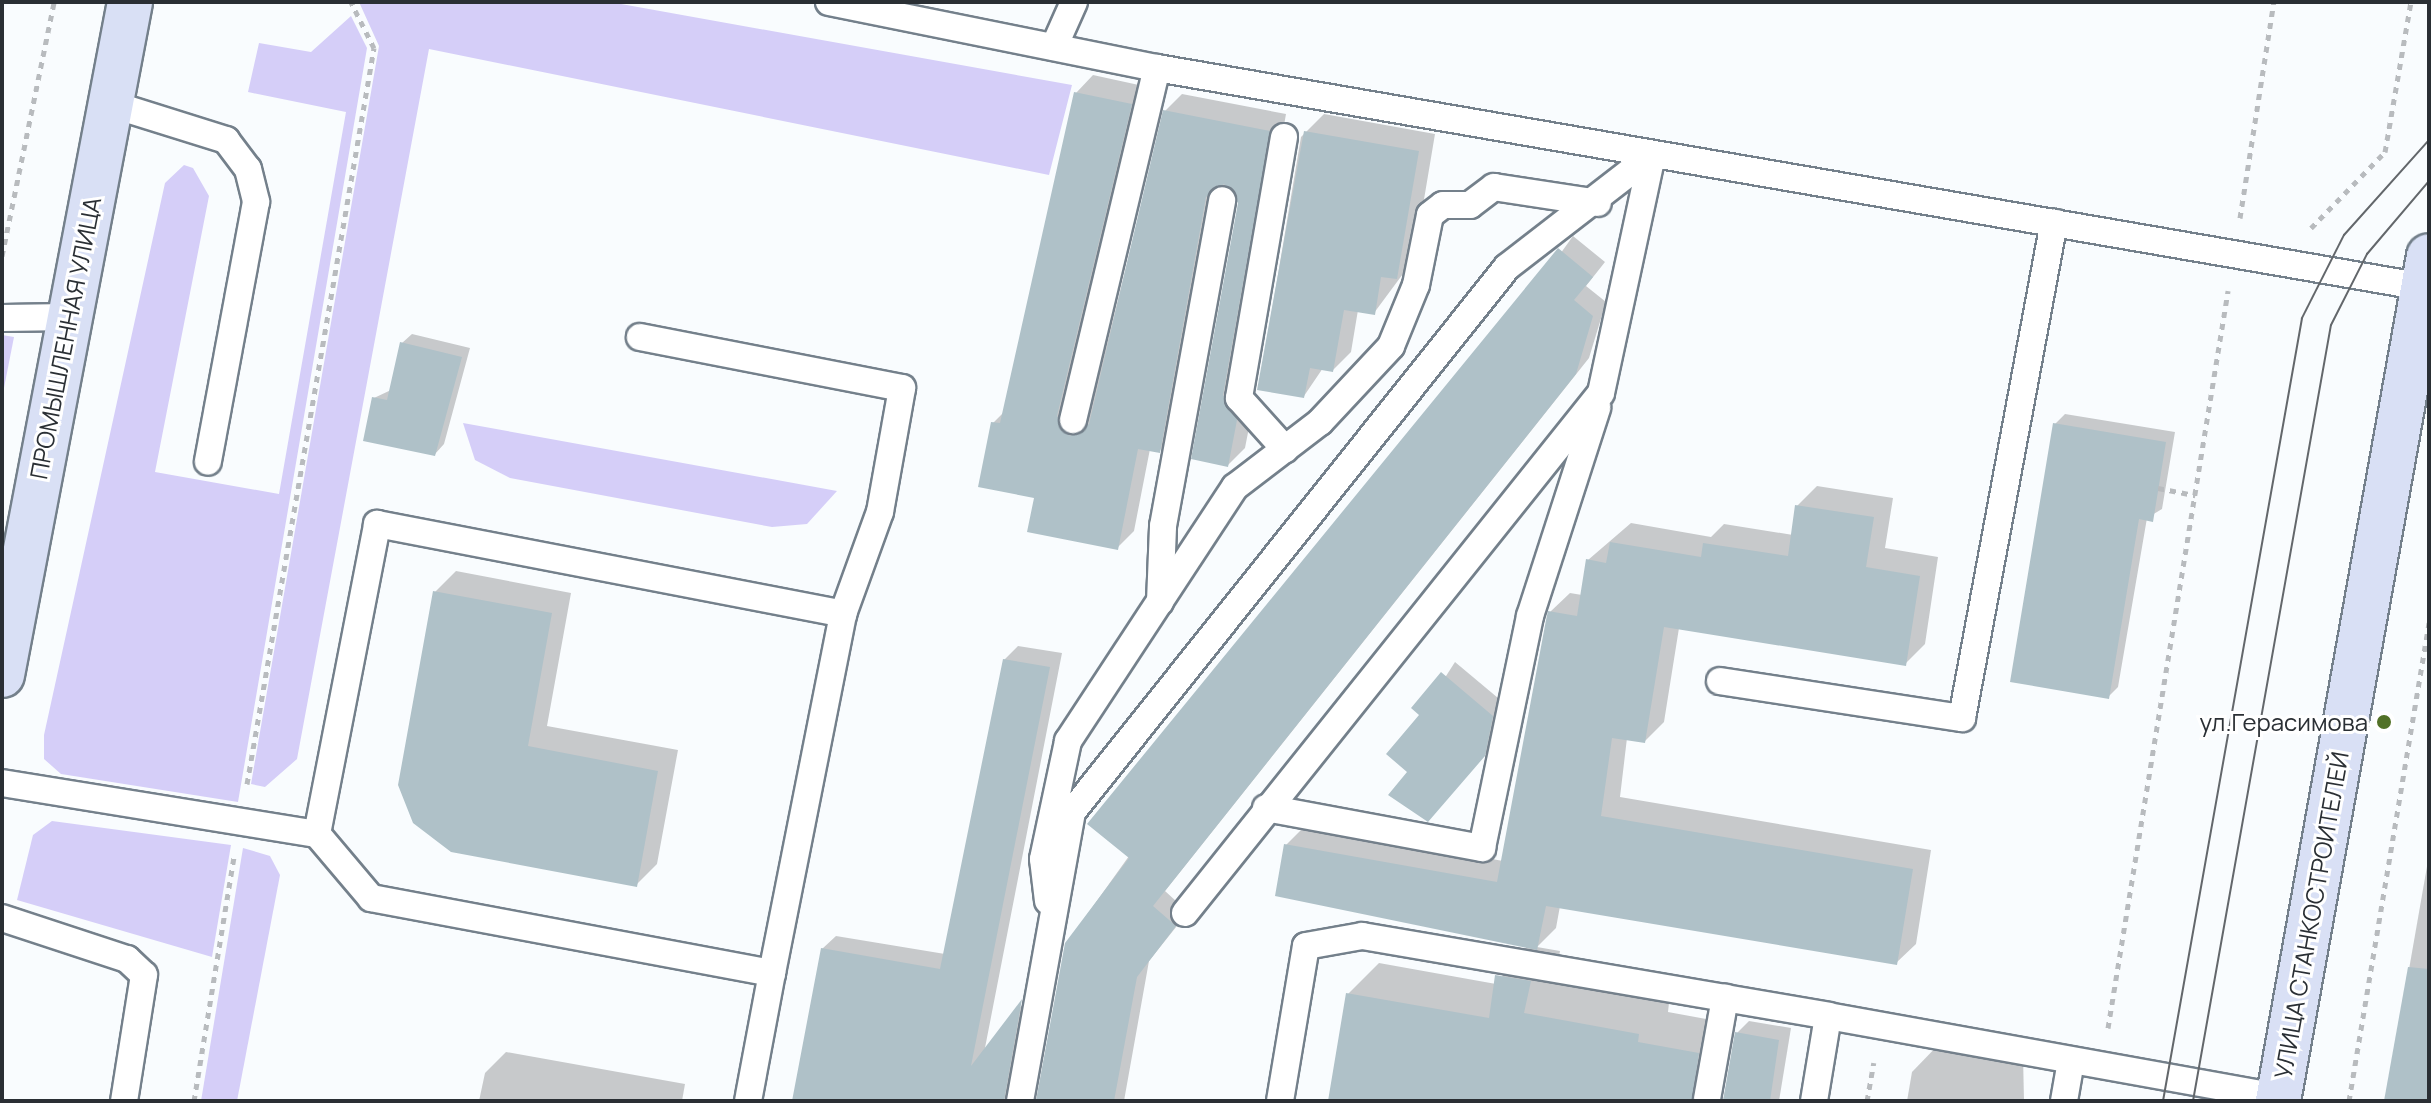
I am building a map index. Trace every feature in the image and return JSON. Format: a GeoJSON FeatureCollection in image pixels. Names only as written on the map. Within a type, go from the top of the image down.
{"type":"FeatureCollection","features":[{"type":"Feature","properties":{"kind":"street","name":"ПРОМЫШЛЕННАЯ УЛИЦА"},"geometry":{"type":"LineString","coordinates":[[2,675],[130,2]]}},
{"type":"Feature","properties":{"kind":"street","name":"УЛИЦА СТАНКОСТРОИТЕЛЕЙ"},"geometry":{"type":"LineString","coordinates":[[2278,1099],[2426,272]]}},
{"type":"Feature","properties":{"kind":"lane"},"geometry":{"type":"LineString","coordinates":[[829,2],[1157,68],[1652,155],[2279,261],[2426,272]]}},
{"type":"Feature","properties":{"kind":"lane"},"geometry":{"type":"LineString","coordinates":[[1054,47],[1074,2]]}},
{"type":"Feature","properties":{"kind":"lane"},"geometry":{"type":"LineString","coordinates":[[1073,420],[1157,68]]}},
{"type":"Feature","properties":{"kind":"lane"},"geometry":{"type":"LineString","coordinates":[[111,104],[226,140],[248,169],[256,202],[208,462]]}},
{"type":"Feature","properties":{"kind":"lane"},"geometry":{"type":"LineString","coordinates":[[1284,137],[1239,398],[1285,449]]}},
{"type":"Feature","properties":{"kind":"lane"},"geometry":{"type":"LineString","coordinates":[[1020,1101],[1072,812],[1507,267],[1598,203],[1652,155]]}},
{"type":"Feature","properties":{"kind":"lane"},"geometry":{"type":"LineString","coordinates":[[1266,808],[1482,848],[1530,616],[1601,393],[1652,155]]}},
{"type":"Feature","properties":{"kind":"lane"},"geometry":{"type":"LineString","coordinates":[[1051,929],[1043,859],[1068,741],[1235,487],[1285,449],[1391,346],[1416,285],[1430,215],[1443,205],[1470,205],[1494,187],[1598,203]]}},
{"type":"Feature","properties":{"kind":"lane"},"geometry":{"type":"LineString","coordinates":[[1160,605],[1163,526],[1222,200]]}},
{"type":"Feature","properties":{"kind":"lane"},"geometry":{"type":"LineString","coordinates":[[1720,681],[1962,718],[2054,222]]}},
{"type":"Feature","properties":{"kind":"lane"},"geometry":{"type":"LineString","coordinates":[[2,318],[69,317]]}},
{"type":"Feature","properties":{"kind":"lane"},"geometry":{"type":"LineString","coordinates":[[640,337],[902,388],[880,512],[843,614],[748,1101]]}},
{"type":"Feature","properties":{"kind":"lane"},"geometry":{"type":"LineString","coordinates":[[1185,913],[1601,393]]}},
{"type":"Feature","properties":{"kind":"lane"},"geometry":{"type":"LineString","coordinates":[[317,834],[377,524],[843,614]]}},
{"type":"Feature","properties":{"kind":"lane"},"geometry":{"type":"LineString","coordinates":[[2,783],[317,834],[371,898],[772,973]]}},
{"type":"Feature","properties":{"kind":"lane"},"geometry":{"type":"LineString","coordinates":[[2,918],[127,959],[144,975],[124,1101]]}},
{"type":"Feature","properties":{"kind":"lane"},"geometry":{"type":"LineString","coordinates":[[1280,1101],[1306,946],[1362,936],[1828,1016],[2278,1099]]}},
{"type":"Feature","properties":{"kind":"lane"},"geometry":{"type":"LineString","coordinates":[[1707,1099],[1725,998]]}},
{"type":"Feature","properties":{"kind":"lane"},"geometry":{"type":"LineString","coordinates":[[1814,1101],[1828,1016]]}},
{"type":"Feature","properties":{"kind":"lane"},"geometry":{"type":"LineString","coordinates":[[2064,1101],[2071,1061]]}},
{"type":"Feature","properties":{"kind":"path"},"geometry":{"type":"LineString","coordinates":[[2,256],[54,2]]}},
{"type":"Feature","properties":{"kind":"path"},"geometry":{"type":"LineString","coordinates":[[194,1101],[374,48],[351,2]]}},
{"type":"Feature","properties":{"kind":"path"},"geometry":{"type":"LineString","coordinates":[[2102,1067],[2274,2]]}},
{"type":"Feature","properties":{"kind":"path"},"geometry":{"type":"LineString","coordinates":[[2279,261],[2385,152],[2411,2]]}},
{"type":"Feature","properties":{"kind":"path"},"geometry":{"type":"LineString","coordinates":[[2158,488],[2195,495]]}},
{"type":"Feature","properties":{"kind":"path"},"geometry":{"type":"LineString","coordinates":[[2349,1101],[2429,623]]}},
{"type":"Feature","properties":{"kind":"shaded area"},"geometry":{"type":"Polygon","coordinates":[[[359,2],[610,2],[1072,85],[1049,175],[429,49],[297,759],[265,787],[251,784],[379,46],[359,2]]]}},
{"type":"Feature","properties":{"kind":"shaded area"},"geometry":{"type":"Polygon","coordinates":[[[351,16],[367,48],[238,802],[61,774],[44,759],[44,735],[165,183],[184,165],[193,168],[209,196],[155,472],[279,494],[346,112],[248,92],[259,43],[311,52],[351,16]]]}},
{"type":"Feature","properties":{"kind":"shaded area"},"geometry":{"type":"Polygon","coordinates":[[[2,335],[14,337],[2,398],[2,335]]]}},
{"type":"Feature","properties":{"kind":"shaded area"},"geometry":{"type":"Polygon","coordinates":[[[463,423],[837,491],[807,524],[772,527],[510,478],[475,460],[463,423]]]}},
{"type":"Feature","properties":{"kind":"shaded area"},"geometry":{"type":"Polygon","coordinates":[[[52,821],[231,845],[212,957],[17,900],[33,835],[52,821]]]}},
{"type":"Feature","properties":{"kind":"shaded area"},"geometry":{"type":"Polygon","coordinates":[[[243,848],[270,856],[280,875],[237,1101],[201,1101],[243,848]]]}},
{"type":"Feature","properties":{"kind":"building"},"geometry":{"type":"Polygon","coordinates":[[[1074,92],[1132,104],[1057,416],[1070,436],[1089,424],[1163,110],[1270,131],[1223,395],[1237,420],[1228,467],[1191,459],[1238,203],[1224,184],[1206,197],[1160,453],[1138,449],[1118,550],[1027,532],[1034,498],[978,487],[991,422],[1000,423],[1074,92]]]}},
{"type":"Feature","properties":{"kind":"building"},"geometry":{"type":"Polygon","coordinates":[[[1304,131],[1419,151],[1397,279],[1381,277],[1375,315],[1344,310],[1333,372],[1310,368],[1304,398],[1257,390],[1304,131]]]}},
{"type":"Feature","properties":{"kind":"building"},"geometry":{"type":"Polygon","coordinates":[[[1558,248],[1593,277],[1574,300],[1593,316],[1576,374],[1153,906],[1176,926],[1137,977],[1114,1101],[1036,1101],[1065,943],[1129,858],[1087,824],[1558,248]]]}},
{"type":"Feature","properties":{"kind":"building"},"geometry":{"type":"Polygon","coordinates":[[[400,342],[462,357],[435,456],[363,441],[372,397],[387,400],[400,342]]]}},
{"type":"Feature","properties":{"kind":"building"},"geometry":{"type":"Polygon","coordinates":[[[2053,423],[2166,442],[2153,522],[2139,519],[2109,699],[2010,682],[2053,423]]]}},
{"type":"Feature","properties":{"kind":"building"},"geometry":{"type":"Polygon","coordinates":[[[1795,505],[1874,517],[1866,567],[1920,576],[1906,666],[1664,627],[1645,743],[1612,738],[1601,816],[1913,869],[1897,965],[1546,906],[1537,950],[1275,896],[1284,844],[1497,882],[1548,611],[1577,616],[1586,559],[1606,563],[1610,542],[1701,557],[1703,543],[1788,556],[1795,505]]]}},
{"type":"Feature","properties":{"kind":"building"},"geometry":{"type":"Polygon","coordinates":[[[433,591],[552,613],[528,746],[658,771],[637,887],[451,852],[413,823],[398,785],[433,591]]]}},
{"type":"Feature","properties":{"kind":"building"},"geometry":{"type":"Polygon","coordinates":[[[1003,659],[1050,667],[971,1066],[1022,999],[1004,1101],[792,1101],[821,948],[940,969],[1003,659]]]}},
{"type":"Feature","properties":{"kind":"building"},"geometry":{"type":"Polygon","coordinates":[[[1441,672],[1493,716],[1485,756],[1428,822],[1388,795],[1407,772],[1386,754],[1419,715],[1411,708],[1441,672]]]}},
{"type":"Feature","properties":{"kind":"building"},"geometry":{"type":"Polygon","coordinates":[[[2408,967],[2429,969],[2429,1101],[2384,1101],[2408,967]]]}},
{"type":"Feature","properties":{"kind":"building"},"geometry":{"type":"Polygon","coordinates":[[[1495,975],[1531,981],[1524,1013],[1639,1034],[1638,1042],[1699,1053],[1692,1101],[1328,1101],[1346,993],[1489,1018],[1495,975]]]}},
{"type":"Feature","properties":{"kind":"building"},"geometry":{"type":"Polygon","coordinates":[[[1735,1032],[1779,1040],[1770,1101],[1723,1101],[1735,1032]]]}},
{"type":"Feature","properties":{"kind":"tram line"},"geometry":{"type":"LineString","coordinates":[[2163,1101],[2302,318],[2344,235],[2429,140]]}},
{"type":"Feature","properties":{"kind":"tram line"},"geometry":{"type":"LineString","coordinates":[[2193,1101],[2331,325],[2367,254],[2429,181]]}},
{"type":"Feature","properties":{"kind":"place","name":"ул.Герасимова"},"geometry":{"type":"Point","coordinates":[2384,722]}}]}
